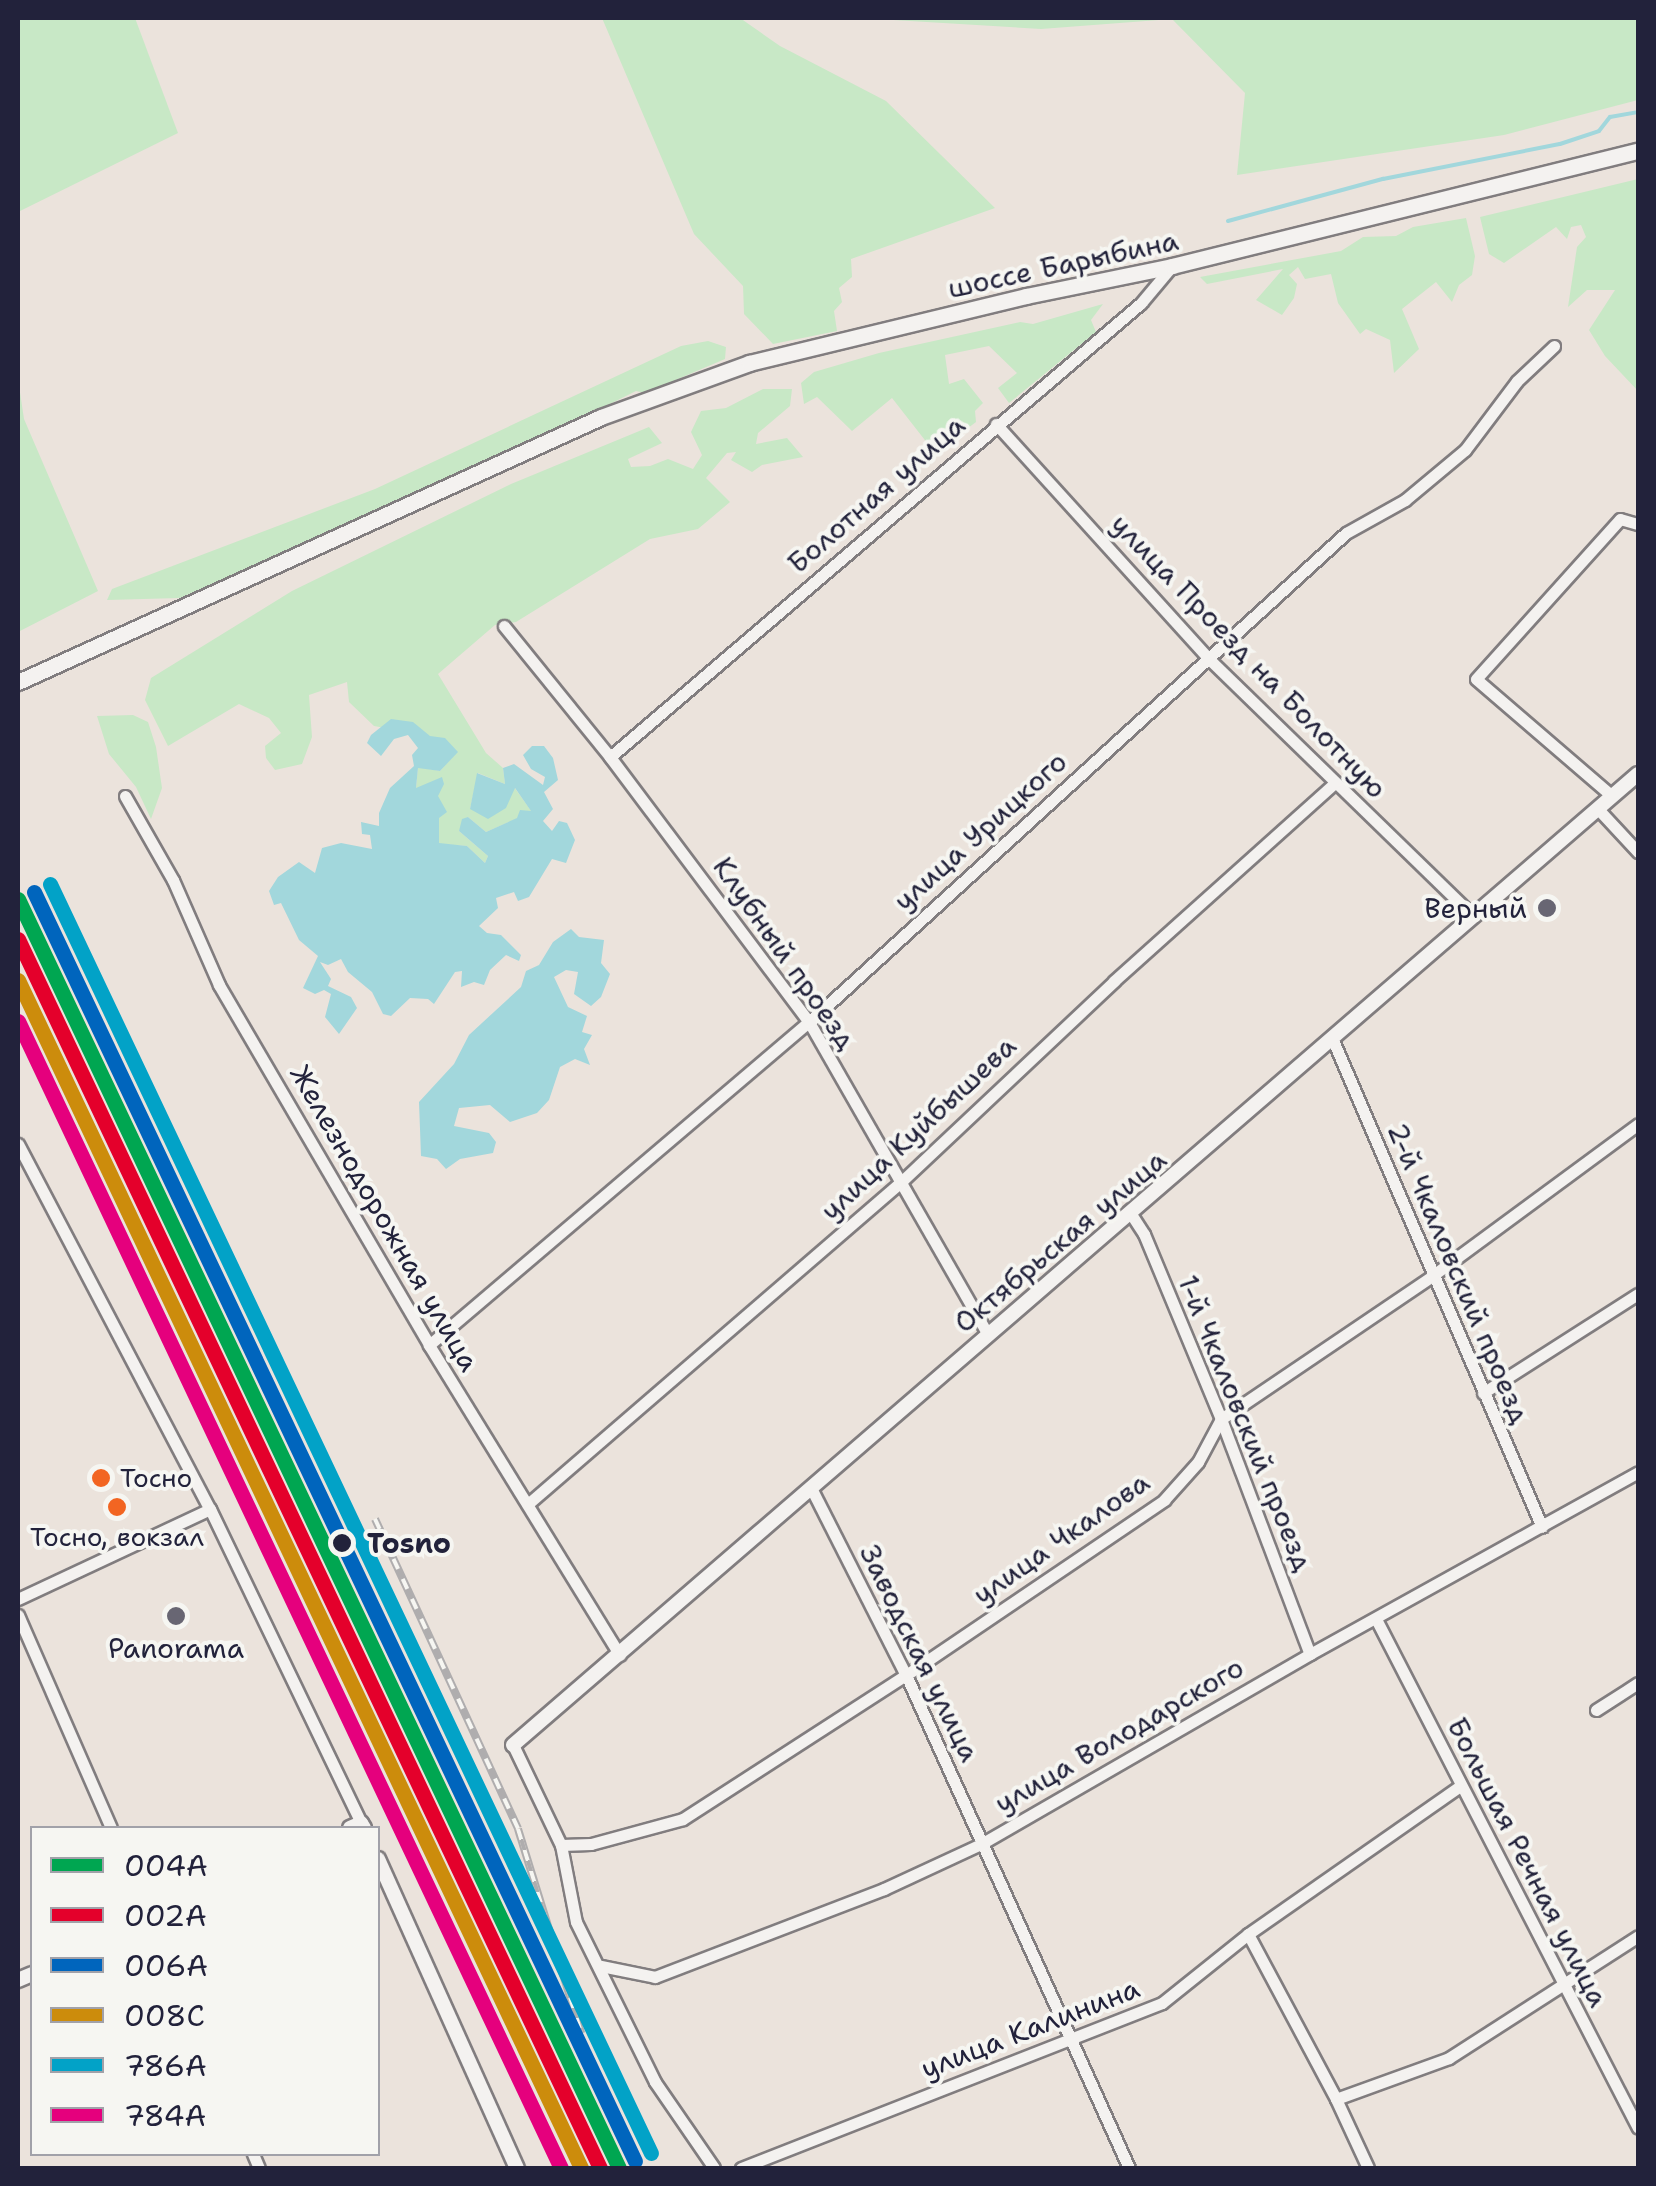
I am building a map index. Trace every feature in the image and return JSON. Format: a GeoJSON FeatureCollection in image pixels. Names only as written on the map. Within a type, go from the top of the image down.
{"type":"FeatureCollection","features":[{"type":"Feature","properties":{"kind":"main road","name":"шоссе Барыбина"},"geometry":{"type":"LineString","coordinates":[[18,682],[602,417],[749,363],[1026,296],[1172,266],[1638,150]]}},
{"type":"Feature","properties":{"kind":"street","name":"Болотная улица"},"geometry":{"type":"LineString","coordinates":[[610,758],[1142,303],[1172,266]]}},
{"type":"Feature","properties":{"kind":"street","name":"улица Урицкого"},"geometry":{"type":"LineString","coordinates":[[429,1345],[809,1022],[1346,534],[1405,500],[1465,450],[1517,381],[1554,346]]}},
{"type":"Feature","properties":{"kind":"street","name":"улица Проезд на Болотную"},"geometry":{"type":"LineString","coordinates":[[996,424],[1210,660],[1473,916]]}},
{"type":"Feature","properties":{"kind":"street"},"geometry":{"type":"LineString","coordinates":[[1612,796],[1476,679],[1620,518],[1638,524]]}},
{"type":"Feature","properties":{"kind":"street","name":"Клубный проезд"},"geometry":{"type":"LineString","coordinates":[[504,626],[610,758],[809,1022],[988,1334]]}},
{"type":"Feature","properties":{"kind":"street","name":"Октябрьская улица"},"geometry":{"type":"LineString","coordinates":[[513,1745],[1638,774]]}},
{"type":"Feature","properties":{"kind":"street","name":"улица Куйбышева"},"geometry":{"type":"LineString","coordinates":[[529,1504],[902,1180],[1114,981],[1335,783]]}},
{"type":"Feature","properties":{"kind":"street","name":"Железнодорожная улица"},"geometry":{"type":"LineString","coordinates":[[125,796],[173,880],[219,985],[429,1345],[620,1655]]}},
{"type":"Feature","properties":{"kind":"street"},"geometry":{"type":"LineString","coordinates":[[1598,809],[1638,852]]}},
{"type":"Feature","properties":{"kind":"street","name":"2-й Чкаловский проезд"},"geometry":{"type":"LineString","coordinates":[[1332,1038],[1542,1526]]}},
{"type":"Feature","properties":{"kind":"street","name":"улица Чкалова"},"geometry":{"type":"LineString","coordinates":[[560,1845],[591,1844],[683,1819],[906,1675],[1164,1500],[1198,1462],[1221,1419],[1432,1276],[1638,1124]]}},
{"type":"Feature","properties":{"kind":"street"},"geometry":{"type":"LineString","coordinates":[[18,1144],[210,1510],[358,1826]]}},
{"type":"Feature","properties":{"kind":"street","name":"1-й Чкаловский проезд"},"geometry":{"type":"LineString","coordinates":[[1131,1214],[1144,1234],[1221,1419],[1310,1654]]}},
{"type":"Feature","properties":{"kind":"street"},"geometry":{"type":"LineString","coordinates":[[1483,1393],[1638,1294]]}},
{"type":"Feature","properties":{"kind":"street","name":"улица Володарского"},"geometry":{"type":"LineString","coordinates":[[601,1966],[656,1977],[884,1889],[981,1844],[1310,1654],[1638,1472]]}},
{"type":"Feature","properties":{"kind":"street","name":"Заводская улица"},"geometry":{"type":"LineString","coordinates":[[811,1488],[906,1675],[1129,2168]]}},
{"type":"Feature","properties":{"kind":"street"},"geometry":{"type":"LineString","coordinates":[[18,1598],[210,1510]]}},
{"type":"Feature","properties":{"kind":"street"},"geometry":{"type":"LineString","coordinates":[[18,1614],[110,1826]]}},
{"type":"Feature","properties":{"kind":"street","name":"Большая Речная улица"},"geometry":{"type":"LineString","coordinates":[[1376,1619],[1638,2128]]}},
{"type":"Feature","properties":{"kind":"street"},"geometry":{"type":"LineString","coordinates":[[1596,1710],[1638,1683]]}},
{"type":"Feature","properties":{"kind":"street"},"geometry":{"type":"LineString","coordinates":[[513,1745],[560,1845],[576,1922],[655,2082],[714,2168]]}},
{"type":"Feature","properties":{"kind":"street","name":"улица Калинина"},"geometry":{"type":"LineString","coordinates":[[741,2168],[1162,2003],[1248,1934],[1460,1787]]}},
{"type":"Feature","properties":{"kind":"street"},"geometry":{"type":"LineString","coordinates":[[380,1863],[517,2168]]}},
{"type":"Feature","properties":{"kind":"street"},"geometry":{"type":"LineString","coordinates":[[1248,1934],[1336,2098],[1368,2168]]}},
{"type":"Feature","properties":{"kind":"street"},"geometry":{"type":"LineString","coordinates":[[1336,2098],[1449,2058],[1562,1981],[1638,1936]]}},
{"type":"Feature","properties":{"kind":"green space"},"geometry":{"type":"Polygon","coordinates":[[[18,18],[135,18],[178,133],[18,212],[18,18]]]}},
{"type":"Feature","properties":{"kind":"green space"},"geometry":{"type":"Polygon","coordinates":[[[602,18],[740,18],[780,46],[886,101],[995,208],[851,259],[852,277],[839,288],[842,302],[834,311],[837,331],[773,344],[744,314],[743,286],[694,234],[602,18]]]}},
{"type":"Feature","properties":{"kind":"green space"},"geometry":{"type":"Polygon","coordinates":[[[860,18],[1638,18],[1638,100],[1504,135],[1237,175],[1245,93],[1172,19],[1041,29],[860,18]]]}},
{"type":"Feature","properties":{"kind":"green space"},"geometry":{"type":"Polygon","coordinates":[[[1638,179],[1638,391],[1605,356],[1589,330],[1615,290],[1587,290],[1568,307],[1577,247],[1586,237],[1581,225],[1571,227],[1567,239],[1556,227],[1504,263],[1489,254],[1480,217],[1638,179]]]}},
{"type":"Feature","properties":{"kind":"green space"},"geometry":{"type":"Polygon","coordinates":[[[1466,218],[1475,256],[1472,275],[1459,285],[1452,302],[1436,282],[1402,309],[1419,349],[1394,373],[1390,340],[1366,329],[1360,334],[1338,303],[1331,274],[1305,279],[1298,267],[1289,275],[1297,284],[1294,298],[1282,315],[1256,300],[1283,269],[1207,284],[1200,277],[1341,251],[1363,237],[1396,236],[1413,227],[1466,218]]]}},
{"type":"Feature","properties":{"kind":"green space"},"geometry":{"type":"Polygon","coordinates":[[[1103,304],[1091,320],[1096,332],[1009,403],[998,388],[1017,373],[989,346],[945,355],[949,384],[964,379],[983,403],[975,411],[976,422],[935,453],[892,398],[852,431],[817,397],[804,404],[801,383],[814,372],[879,353],[1020,322],[1033,324],[1103,304]]]}},
{"type":"Feature","properties":{"kind":"green space"},"geometry":{"type":"Polygon","coordinates":[[[708,341],[726,347],[725,359],[645,393],[636,391],[504,457],[180,598],[107,600],[112,589],[375,489],[681,346],[708,341]]]}},
{"type":"Feature","properties":{"kind":"green space"},"geometry":{"type":"Polygon","coordinates":[[[18,379],[24,419],[98,591],[18,632],[18,379]]]}},
{"type":"Feature","properties":{"kind":"green space"},"geometry":{"type":"Polygon","coordinates":[[[763,389],[792,389],[790,406],[758,433],[756,444],[787,438],[803,457],[762,465],[752,472],[731,460],[736,452],[727,453],[706,478],[730,502],[698,529],[650,539],[516,622],[495,625],[438,674],[486,753],[503,768],[505,784],[478,773],[470,809],[514,787],[532,812],[486,832],[468,817],[459,831],[488,856],[485,863],[467,846],[439,844],[439,817],[416,788],[418,767],[440,771],[457,752],[429,736],[374,726],[349,702],[347,682],[309,695],[312,737],[302,764],[275,770],[266,758],[265,746],[281,733],[269,718],[239,704],[168,746],[145,700],[151,678],[292,591],[511,484],[649,427],[662,443],[628,459],[631,467],[650,466],[668,459],[693,469],[702,455],[691,432],[701,411],[726,408],[763,389]]]}},
{"type":"Feature","properties":{"kind":"green space"},"geometry":{"type":"Polygon","coordinates":[[[133,715],[148,722],[156,747],[162,788],[151,819],[136,787],[109,754],[97,716],[133,715]]]}},
{"type":"Feature","properties":{"kind":"water"},"geometry":{"type":"Polygon","coordinates":[[[391,719],[413,722],[430,736],[445,738],[458,752],[440,771],[418,768],[416,788],[442,777],[444,784],[438,796],[447,812],[439,818],[439,843],[467,846],[485,863],[488,856],[459,831],[462,819],[468,817],[486,832],[517,818],[520,810],[531,811],[515,788],[506,808],[488,819],[470,809],[477,773],[505,784],[503,768],[514,764],[543,785],[545,777],[531,769],[523,755],[532,746],[544,746],[553,758],[558,780],[544,792],[553,809],[543,821],[552,831],[559,821],[567,823],[575,840],[566,863],[552,859],[529,897],[518,901],[514,892],[496,898],[498,908],[479,926],[487,933],[501,935],[521,955],[519,961],[506,955],[490,970],[484,985],[474,982],[461,987],[462,971],[455,972],[434,1004],[428,999],[410,998],[391,1016],[383,1014],[372,992],[348,972],[341,959],[328,965],[320,962],[331,979],[328,986],[351,997],[357,1008],[339,1034],[325,1017],[331,994],[324,990],[315,994],[303,988],[318,956],[299,940],[281,903],[274,905],[269,891],[278,877],[299,862],[315,873],[322,848],[341,843],[372,849],[370,835],[362,834],[361,822],[379,826],[379,813],[390,788],[414,766],[412,755],[418,748],[408,735],[394,739],[381,756],[367,743],[391,719]]]}},
{"type":"Feature","properties":{"kind":"water"},"geometry":{"type":"Polygon","coordinates":[[[571,929],[579,937],[604,940],[601,963],[610,974],[601,997],[591,1006],[574,994],[578,972],[566,970],[554,977],[568,1007],[587,1016],[582,1032],[592,1035],[584,1049],[590,1065],[575,1059],[560,1067],[549,1100],[537,1113],[510,1122],[490,1105],[459,1108],[454,1126],[489,1133],[496,1142],[493,1153],[460,1159],[446,1169],[437,1159],[421,1156],[419,1102],[454,1064],[469,1035],[521,987],[526,971],[539,965],[553,942],[571,929]]]}},
{"type":"Feature","properties":{"kind":"waterway"},"geometry":{"type":"LineString","coordinates":[[1228,221],[1383,179],[1560,144],[1599,131],[1610,117],[1638,112]]}},
{"type":"Feature","properties":{"kind":"railway"},"geometry":{"type":"LineString","coordinates":[[375,1519],[518,1829],[581,2033]]}},
{"type":"Feature","properties":{"kind":"transit line","name":"786А"},"geometry":{"type":"LineString","coordinates":[[50,884],[651,2153]]}},
{"type":"Feature","properties":{"kind":"transit line","name":"006А"},"geometry":{"type":"LineString","coordinates":[[34,892],[635,2161]]}},
{"type":"Feature","properties":{"kind":"transit line","name":"004А"},"geometry":{"type":"LineString","coordinates":[[18,899],[619,2168]]}},
{"type":"Feature","properties":{"kind":"transit line","name":"002А"},"geometry":{"type":"LineString","coordinates":[[18,939],[600,2168]]}},
{"type":"Feature","properties":{"kind":"transit line","name":"008С"},"geometry":{"type":"LineString","coordinates":[[18,980],[581,2168]]}},
{"type":"Feature","properties":{"kind":"transit line","name":"784А"},"geometry":{"type":"LineString","coordinates":[[18,1021],[561,2168]]}},
{"type":"Feature","properties":{"kind":"place","name":"Верный"},"geometry":{"type":"Point","coordinates":[1547,908]}},
{"type":"Feature","properties":{"kind":"place","name":"Тосно"},"geometry":{"type":"Point","coordinates":[101,1478]}},
{"type":"Feature","properties":{"kind":"place","name":"Тосно, вокзал"},"geometry":{"type":"Point","coordinates":[117,1507]}},
{"type":"Feature","properties":{"kind":"place","name":"Tosno"},"geometry":{"type":"Point","coordinates":[342,1543]}},
{"type":"Feature","properties":{"kind":"place","name":"Panorama"},"geometry":{"type":"Point","coordinates":[176,1616]}}]}
